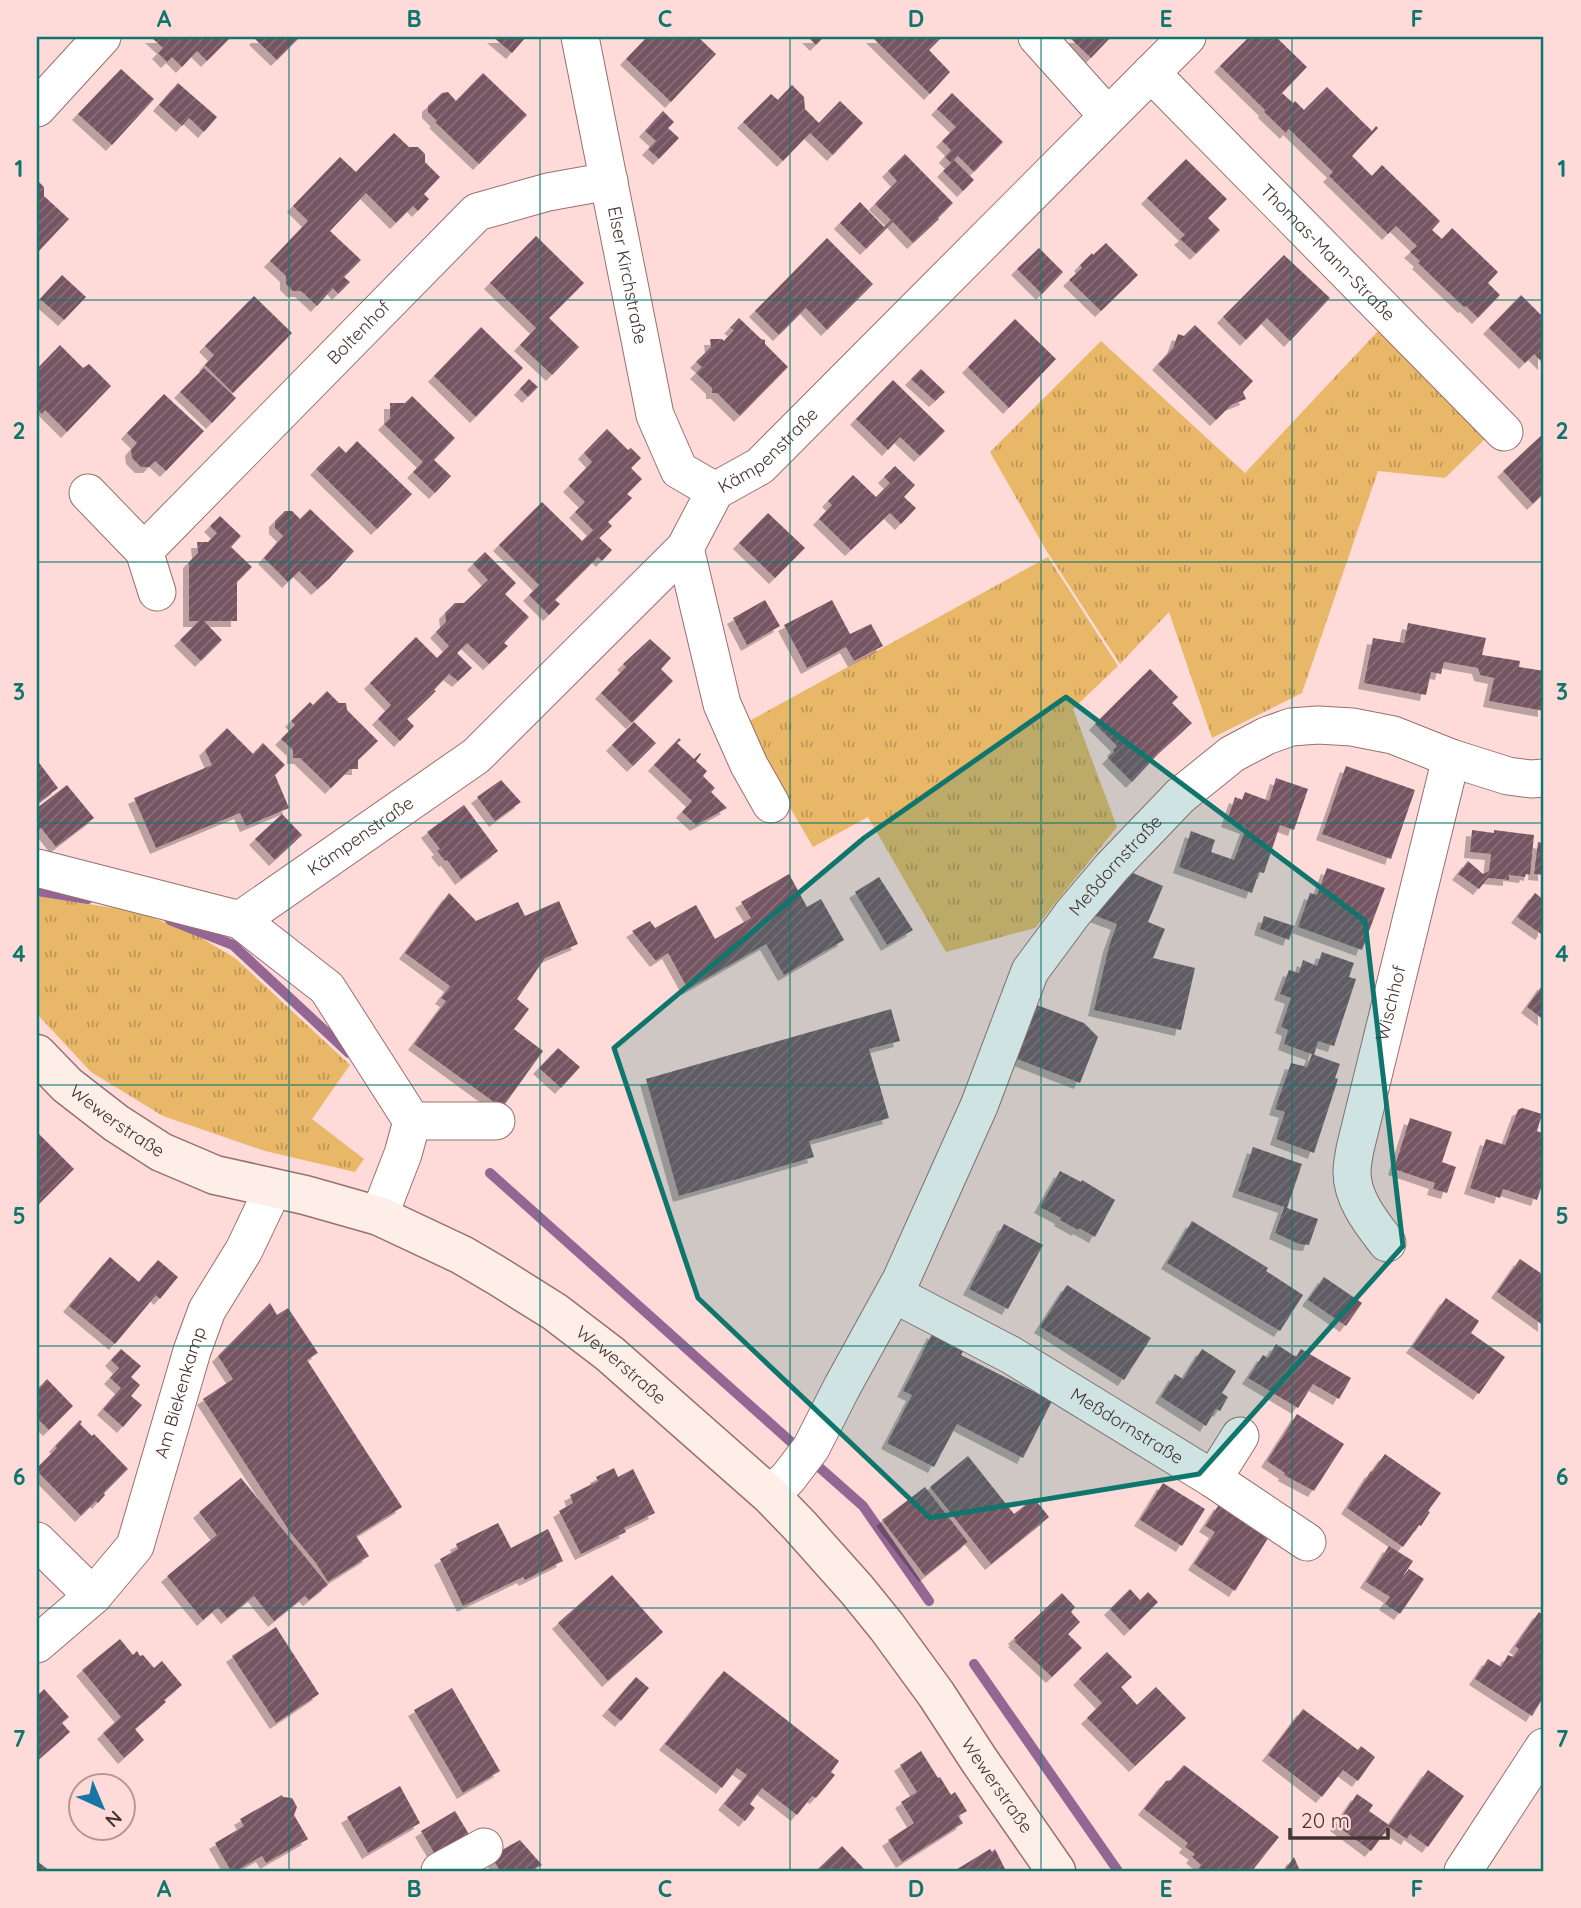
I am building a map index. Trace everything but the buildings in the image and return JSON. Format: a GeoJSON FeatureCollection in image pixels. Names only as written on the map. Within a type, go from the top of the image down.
{"type":"FeatureCollection","features":[{"type":"Feature","properties":{"kind":"main road","name":"Wewerstraße"},"geometry":{"type":"LineString","coordinates":[[37,1054],[86,1100],[161,1152],[215,1175],[305,1195],[379,1216],[461,1255],[555,1312],[620,1362],[770,1495],[800,1526],[887,1628],[1056,1871]]}},
{"type":"Feature","properties":{"kind":"street"},"geometry":{"type":"LineString","coordinates":[[37,108],[102,37]]}},
{"type":"Feature","properties":{"kind":"street","name":"Elser Kirchstraße"},"geometry":{"type":"LineString","coordinates":[[580,37],[655,415],[678,470],[715,491]]}},
{"type":"Feature","properties":{"kind":"street"},"geometry":{"type":"LineString","coordinates":[[1037,37],[1107,115]]}},
{"type":"Feature","properties":{"kind":"street","name":"Kämpenstraße"},"geometry":{"type":"LineString","coordinates":[[240,920],[477,756],[685,548],[715,491],[760,466],[1187,37]]}},
{"type":"Feature","properties":{"kind":"street","name":"Thomas-Mann-Straße"},"geometry":{"type":"LineString","coordinates":[[1151,73],[1504,432]]}},
{"type":"Feature","properties":{"kind":"street","name":"Boltenhof"},"geometry":{"type":"LineString","coordinates":[[144,551],[477,212],[548,192],[609,181]]}},
{"type":"Feature","properties":{"kind":"street"},"geometry":{"type":"LineString","coordinates":[[88,494],[144,551],[157,592]]}},
{"type":"Feature","properties":{"kind":"street"},"geometry":{"type":"LineString","coordinates":[[685,548],[723,704],[749,765],[771,804]]}},
{"type":"Feature","properties":{"kind":"street","name":"Meßdornstraße"},"geometry":{"type":"LineString","coordinates":[[770,1495],[804,1458],[894,1294],[979,1106],[1030,971],[1073,913],[1112,867],[1180,796],[1232,754],[1266,736],[1291,727],[1318,724],[1392,735],[1508,776],[1544,778]]}},
{"type":"Feature","properties":{"kind":"street","name":"Wischhof"},"geometry":{"type":"LineString","coordinates":[[1387,1243],[1358,1200],[1352,1171],[1355,1149],[1451,758]]}},
{"type":"Feature","properties":{"kind":"street"},"geometry":{"type":"LineString","coordinates":[[37,868],[240,920],[327,988],[412,1122],[403,1154],[379,1216]]}},
{"type":"Feature","properties":{"kind":"street"},"geometry":{"type":"LineString","coordinates":[[412,1122],[496,1121]]}},
{"type":"Feature","properties":{"kind":"street","name":"Am Biekenkamp"},"geometry":{"type":"LineString","coordinates":[[37,1644],[93,1595],[135,1546],[203,1320],[244,1250],[273,1189]]}},
{"type":"Feature","properties":{"kind":"street","name":"Meßdornstraße"},"geometry":{"type":"LineString","coordinates":[[894,1294],[1012,1355],[1213,1479],[1307,1542]]}},
{"type":"Feature","properties":{"kind":"street"},"geometry":{"type":"LineString","coordinates":[[1213,1479],[1240,1436]]}},
{"type":"Feature","properties":{"kind":"street"},"geometry":{"type":"LineString","coordinates":[[37,1541],[93,1595]]}},
{"type":"Feature","properties":{"kind":"street"},"geometry":{"type":"LineString","coordinates":[[1463,1871],[1538,1771]]}},
{"type":"Feature","properties":{"kind":"street"},"geometry":{"type":"LineString","coordinates":[[440,1871],[484,1847]]}},
{"type":"Feature","properties":{"kind":"highlighted area"},"geometry":{"type":"Polygon","coordinates":[[[1066,697],[1365,921],[1403,1246],[1199,1474],[930,1518],[698,1298],[614,1048],[864,838],[1066,697]]]}},
{"type":"Feature","properties":{"kind":"green space"},"geometry":{"type":"Polygon","coordinates":[[[1378,331],[1487,437],[1445,478],[1378,471],[1302,693],[1212,738],[1169,612],[1120,664],[1046,550],[990,452],[1101,341],[1245,473],[1378,331]]]}},
{"type":"Feature","properties":{"kind":"green space"},"geometry":{"type":"Polygon","coordinates":[[[1048,557],[1118,666],[1073,709],[1117,827],[1035,928],[946,952],[868,817],[813,847],[742,725],[1048,557]]]}},
{"type":"Feature","properties":{"kind":"green space"},"geometry":{"type":"Polygon","coordinates":[[[37,896],[139,912],[198,936],[235,958],[350,1065],[312,1119],[364,1159],[355,1172],[265,1151],[163,1116],[91,1072],[37,1014],[37,896]]]}},
{"type":"Feature","properties":{"kind":"waterway"},"geometry":{"type":"LineString","coordinates":[[37,891],[88,899]]}},
{"type":"Feature","properties":{"kind":"waterway"},"geometry":{"type":"LineString","coordinates":[[170,920],[233,945],[349,1053]]}},
{"type":"Feature","properties":{"kind":"waterway"},"geometry":{"type":"LineString","coordinates":[[490,1173],[800,1450]]}},
{"type":"Feature","properties":{"kind":"waterway"},"geometry":{"type":"LineString","coordinates":[[811,1460],[863,1506],[929,1601]]}},
{"type":"Feature","properties":{"kind":"waterway"},"geometry":{"type":"LineString","coordinates":[[974,1664],[1118,1871]]}}]}
